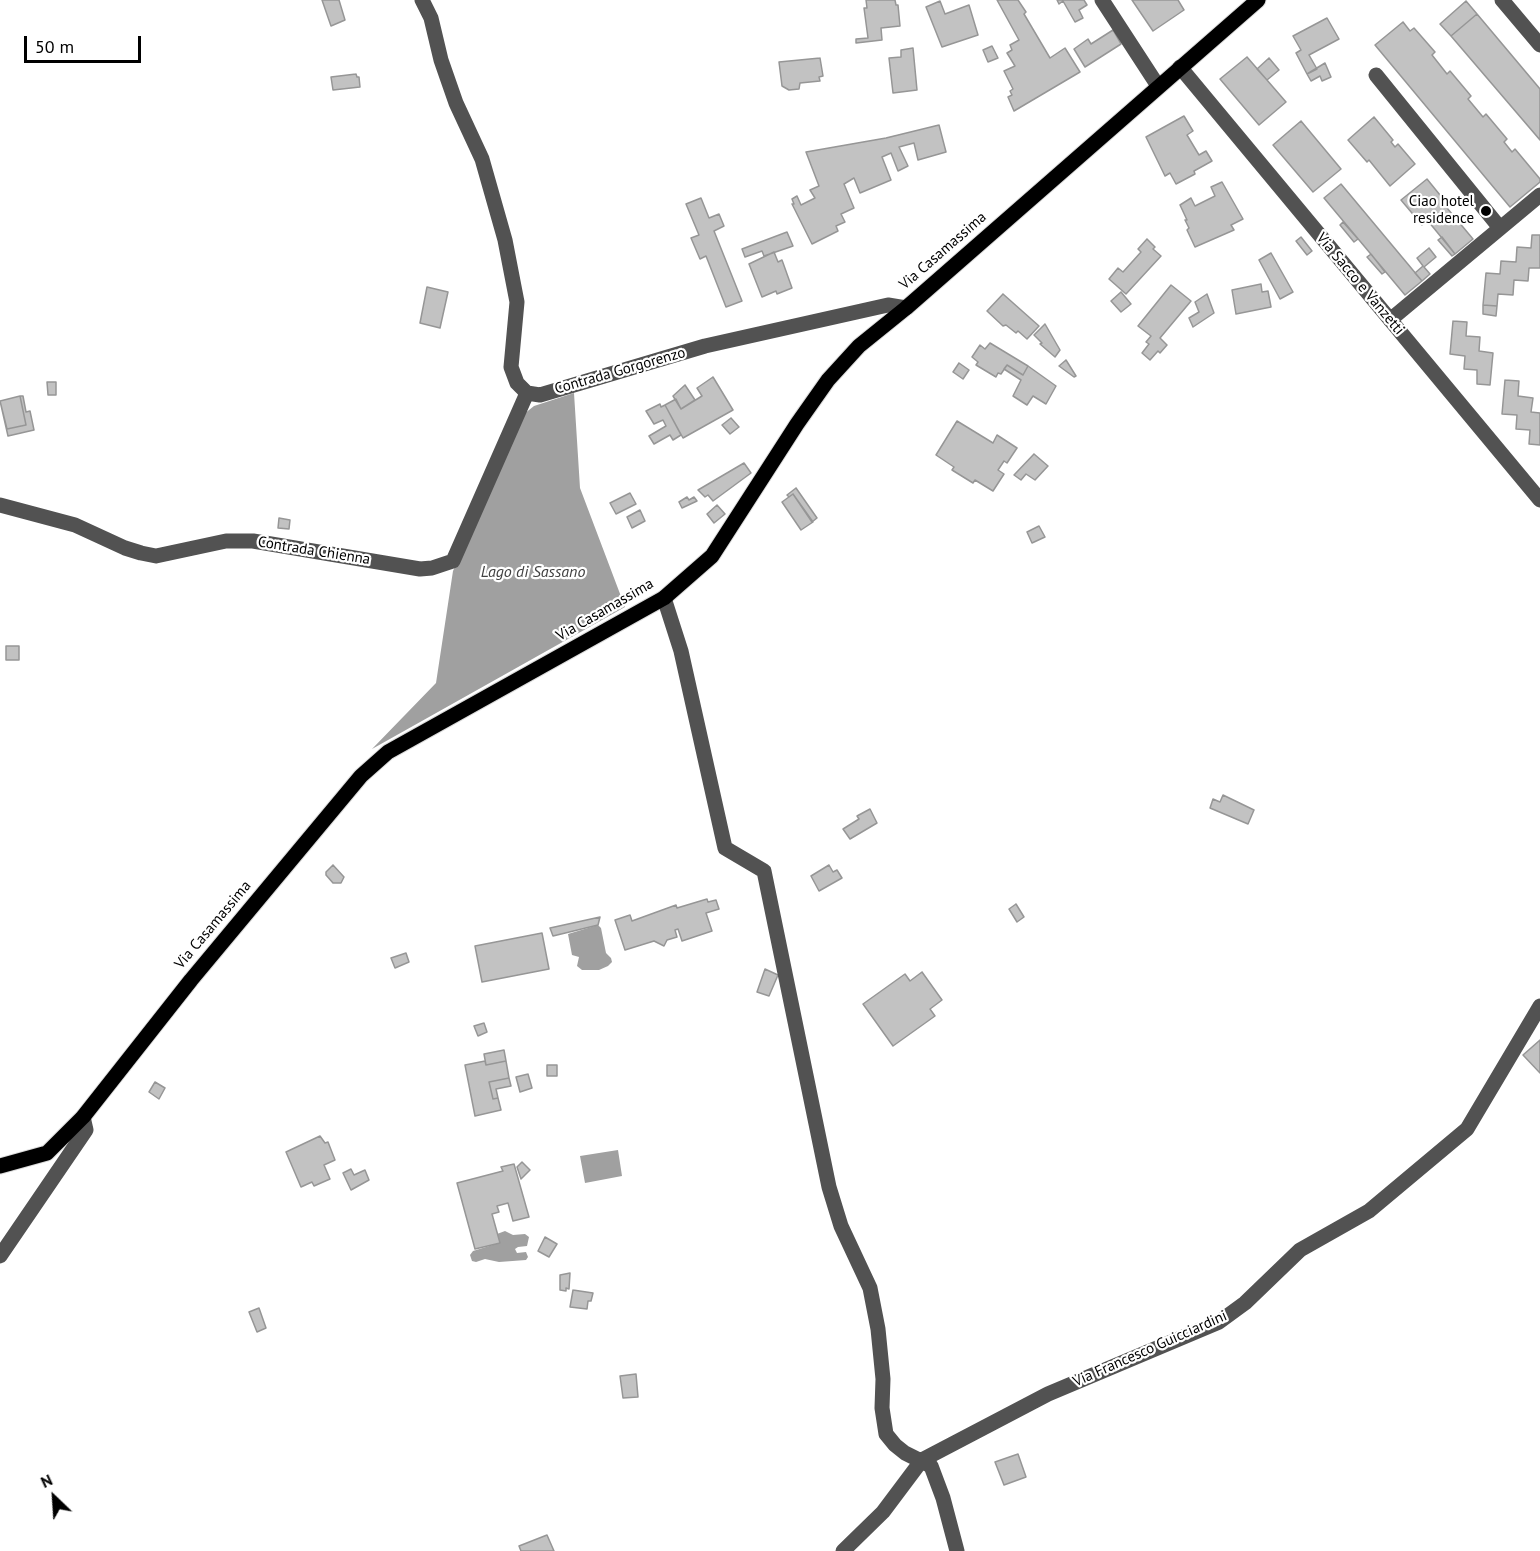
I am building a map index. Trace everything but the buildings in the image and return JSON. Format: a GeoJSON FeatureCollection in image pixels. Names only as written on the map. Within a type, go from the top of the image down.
{"type":"FeatureCollection","features":[{"type":"Feature","properties":{"kind":"main road","name":"Via Casamassima"},"geometry":{"type":"LineString","coordinates":[[0,1166],[47,1153],[83,1117],[191,980],[354,785],[388,752],[664,598],[712,556],[828,380],[860,345],[906,308],[1258,0]]}},
{"type":"Feature","properties":{"kind":"street"},"geometry":{"type":"LineString","coordinates":[[422,0],[431,18],[441,60],[456,103],[482,159],[505,240],[517,302],[511,367],[517,383],[527,393]]}},
{"type":"Feature","properties":{"kind":"street"},"geometry":{"type":"LineString","coordinates":[[1102,0],[1158,86]]}},
{"type":"Feature","properties":{"kind":"street"},"geometry":{"type":"LineString","coordinates":[[1502,0],[1540,45]]}},
{"type":"Feature","properties":{"kind":"street","name":"Via Sacco e Vanzetti"},"geometry":{"type":"LineString","coordinates":[[1180,67],[1540,500]]}},
{"type":"Feature","properties":{"kind":"street"},"geometry":{"type":"LineString","coordinates":[[1376,75],[1500,228]]}},
{"type":"Feature","properties":{"kind":"street"},"geometry":{"type":"LineString","coordinates":[[1390,320],[1540,195]]}},
{"type":"Feature","properties":{"kind":"street","name":"Contrada Gorgorenzo"},"geometry":{"type":"LineString","coordinates":[[527,393],[540,395],[705,346],[888,305],[906,308]]}},
{"type":"Feature","properties":{"kind":"street","name":"Contrada Chienna"},"geometry":{"type":"LineString","coordinates":[[0,505],[75,525],[141,553],[156,555],[226,541],[253,541],[420,569],[432,568],[453,561],[527,393]]}},
{"type":"Feature","properties":{"kind":"street"},"geometry":{"type":"LineString","coordinates":[[664,598],[681,651],[725,848],[765,871],[829,1187],[841,1226],[870,1288],[884,1379],[882,1408],[886,1434],[905,1453],[926,1458],[931,1466],[943,1498],[957,1551]]}},
{"type":"Feature","properties":{"kind":"street","name":"Via Francesco Guicciardini"},"geometry":{"type":"LineString","coordinates":[[926,1458],[1048,1394],[1219,1322],[1245,1303],[1300,1250],[1369,1211],[1467,1129],[1540,1006]]}},
{"type":"Feature","properties":{"kind":"street"},"geometry":{"type":"LineString","coordinates":[[0,1256],[86,1131],[83,1117]]}},
{"type":"Feature","properties":{"kind":"street"},"geometry":{"type":"LineString","coordinates":[[843,1551],[884,1512],[926,1458]]}},
{"type":"Feature","properties":{"kind":"water","name":"Lago di Sassano"},"geometry":{"type":"Polygon","coordinates":[[[574,393],[580,488],[625,607],[372,749],[436,683],[453,571],[524,414],[534,406],[574,393]]]}},
{"type":"Feature","properties":{"kind":"water"},"geometry":{"type":"Polygon","coordinates":[[[598,925],[601,928],[606,953],[612,962],[599,970],[582,970],[577,966],[579,957],[572,955],[568,934],[598,925]]]}},
{"type":"Feature","properties":{"kind":"water"},"geometry":{"type":"Polygon","coordinates":[[[618,1150],[622,1176],[585,1183],[580,1156],[618,1150]]]}},
{"type":"Feature","properties":{"kind":"water"},"geometry":{"type":"Polygon","coordinates":[[[505,1231],[513,1235],[525,1234],[529,1237],[527,1246],[515,1249],[517,1253],[526,1252],[528,1257],[526,1260],[472,1261],[470,1255],[473,1251],[499,1243],[497,1234],[505,1231]]]}},
{"type":"Feature","properties":{"kind":"place","name":"Ciao hotel residence"},"geometry":{"type":"Point","coordinates":[1486,211]}}]}
